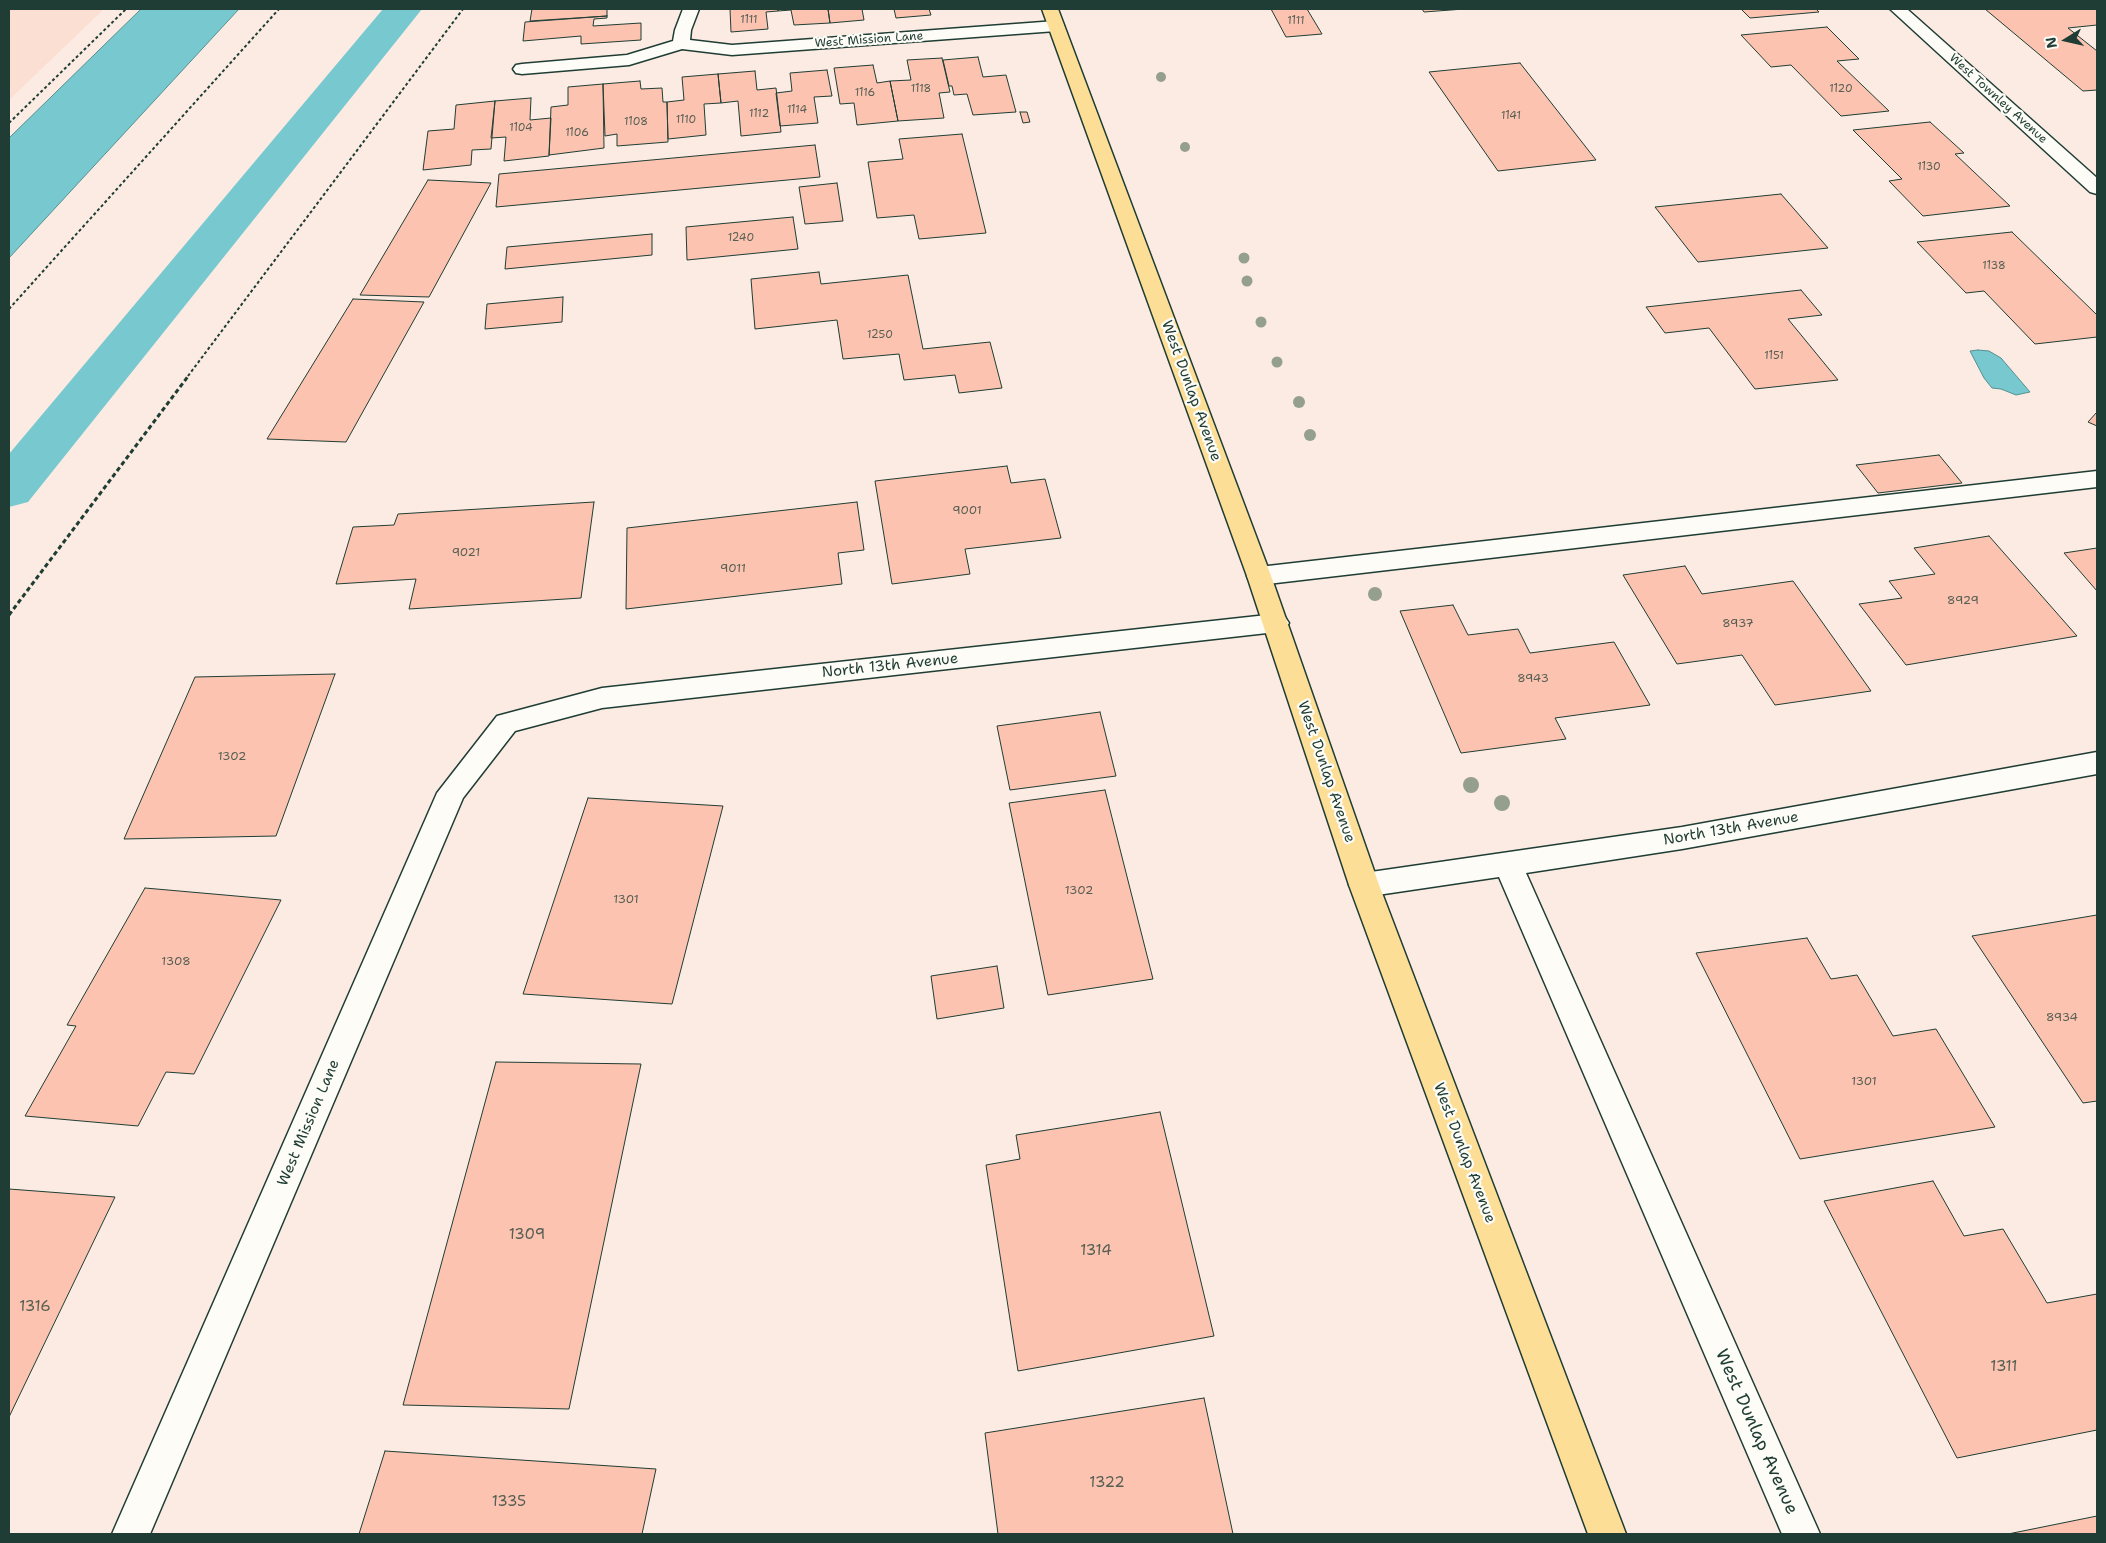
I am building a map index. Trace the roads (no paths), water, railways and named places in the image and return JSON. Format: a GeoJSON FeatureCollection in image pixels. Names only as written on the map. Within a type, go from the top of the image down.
{"type":"FeatureCollection","features":[{"type":"Feature","properties":{"kind":"main road","name":"West Dunlap Avenue"},"geometry":{"type":"LineString","coordinates":[[1053,17],[1276,623],[1364,885],[1608,1534]]}},
{"type":"Feature","properties":{"kind":"street"},"geometry":{"type":"LineString","coordinates":[[682,44],[683,30],[691,9]]}},
{"type":"Feature","properties":{"kind":"street","name":"West Townley Avenue"},"geometry":{"type":"LineString","coordinates":[[1898,9],[2097,188]]}},
{"type":"Feature","properties":{"kind":"street","name":"West Mission Lane"},"geometry":{"type":"LineString","coordinates":[[522,69],[629,60],[682,44],[732,50],[1053,17]]}},
{"type":"Feature","properties":{"kind":"street"},"geometry":{"type":"LineString","coordinates":[[1259,576],[2097,479]]}},
{"type":"Feature","properties":{"kind":"street","name":"North 13th Avenue"},"geometry":{"type":"LineString","coordinates":[[506,723],[602,698],[1276,623]]}},
{"type":"Feature","properties":{"kind":"street","name":"West Mission Lane"},"geometry":{"type":"LineString","coordinates":[[131,1534],[451,793],[506,723]]}},
{"type":"Feature","properties":{"kind":"street","name":"North 13th Avenue"},"geometry":{"type":"LineString","coordinates":[[1364,885],[1682,838],[2097,763]]}},
{"type":"Feature","properties":{"kind":"street","name":"West Dunlap Avenue"},"geometry":{"type":"LineString","coordinates":[[1507,863],[1801,1534]]}},
{"type":"Feature","properties":{"kind":"water"},"geometry":{"type":"Polygon","coordinates":[[[141,9],[239,9],[9,258],[9,138],[141,9]]]}},
{"type":"Feature","properties":{"kind":"water"},"geometry":{"type":"Polygon","coordinates":[[[1970,351],[1989,351],[2001,358],[2030,392],[2016,395],[2001,389],[1992,388],[1984,378],[1970,351]]]}},
{"type":"Feature","properties":{"kind":"waterway"},"geometry":{"type":"LineString","coordinates":[[9,489],[403,9]]}}]}
